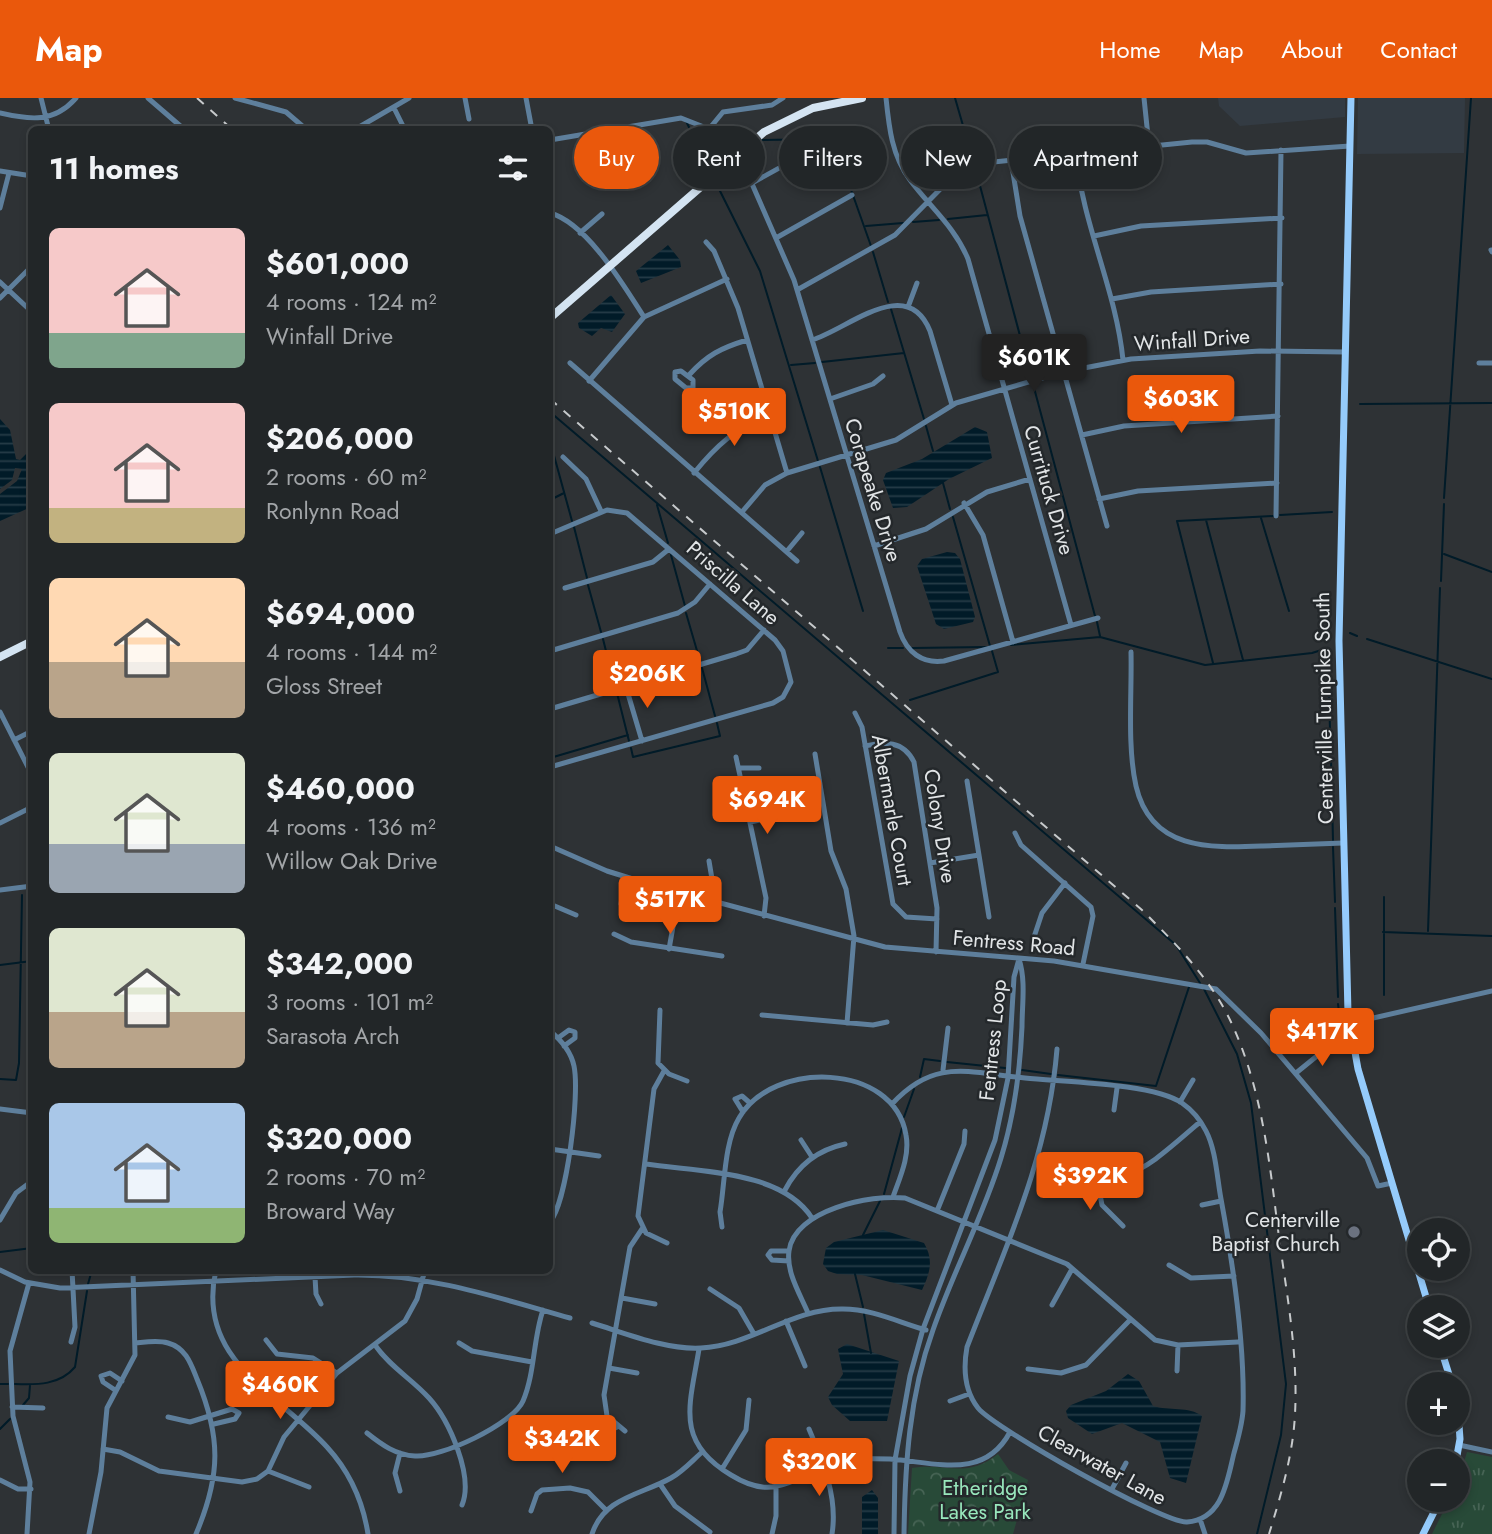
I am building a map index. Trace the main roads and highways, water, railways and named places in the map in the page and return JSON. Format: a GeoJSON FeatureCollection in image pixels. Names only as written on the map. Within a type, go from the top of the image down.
{"type":"FeatureCollection","features":[{"type":"Feature","properties":{"kind":"highway"},"geometry":{"type":"LineString","coordinates":[[553,315],[735,154],[793,116],[821,106],[862,98]]}},
{"type":"Feature","properties":{"kind":"highway"},"geometry":{"type":"LineString","coordinates":[[0,657],[28,643]]}},
{"type":"Feature","properties":{"kind":"main road","name":"Centerville Turnpike South"},"geometry":{"type":"LineString","coordinates":[[1350,98],[1339,641],[1350,1027],[1352,1044],[1425,1295]]}},
{"type":"Feature","properties":{"kind":"main road"},"geometry":{"type":"LineString","coordinates":[[1336,1039],[1346,1039],[1352,1044]]}},
{"type":"Feature","properties":{"kind":"main road"},"geometry":{"type":"LineString","coordinates":[[1423,1534],[1434,1512]]}},
{"type":"Feature","properties":{"kind":"water"},"geometry":{"type":"Polygon","coordinates":[[[668,245],[680,260],[681,267],[641,283],[636,271],[668,245]]]}},
{"type":"Feature","properties":{"kind":"water"},"geometry":{"type":"Polygon","coordinates":[[[611,295],[625,314],[612,332],[601,328],[592,336],[579,328],[578,323],[611,295]]]}},
{"type":"Feature","properties":{"kind":"water"},"geometry":{"type":"Polygon","coordinates":[[[0,419],[10,430],[16,459],[20,460],[28,452],[28,508],[0,521],[0,494],[17,481],[22,469],[15,468],[12,480],[0,489],[0,419]]]}},
{"type":"Feature","properties":{"kind":"water"},"geometry":{"type":"Polygon","coordinates":[[[975,427],[987,432],[992,458],[949,479],[907,507],[893,508],[883,480],[886,473],[922,459],[975,427]]]}},
{"type":"Feature","properties":{"kind":"water"},"geometry":{"type":"Polygon","coordinates":[[[947,552],[955,553],[960,559],[975,617],[973,622],[944,629],[936,624],[917,566],[922,559],[947,552]]]}},
{"type":"Feature","properties":{"kind":"water"},"geometry":{"type":"Polygon","coordinates":[[[883,1230],[924,1243],[930,1266],[922,1290],[862,1275],[837,1274],[828,1271],[823,1264],[826,1248],[834,1242],[883,1230]]]}},
{"type":"Feature","properties":{"kind":"water"},"geometry":{"type":"Polygon","coordinates":[[[847,1344],[899,1361],[887,1421],[850,1421],[832,1405],[828,1397],[843,1374],[838,1349],[847,1344]]]}},
{"type":"Feature","properties":{"kind":"water"},"geometry":{"type":"Polygon","coordinates":[[[1128,1374],[1139,1381],[1153,1406],[1191,1411],[1202,1416],[1186,1483],[1170,1478],[1160,1442],[1122,1423],[1092,1434],[1068,1418],[1066,1411],[1071,1405],[1106,1391],[1128,1374]]]}},
{"type":"Feature","properties":{"kind":"water"},"geometry":{"type":"Polygon","coordinates":[[[872,1490],[878,1498],[878,1534],[862,1534],[862,1497],[872,1490]]]}},
{"type":"Feature","properties":{"kind":"waterway"},"geometry":{"type":"LineString","coordinates":[[955,98],[963,126]]}},
{"type":"Feature","properties":{"kind":"waterway"},"geometry":{"type":"LineString","coordinates":[[1444,498],[1471,98]]}},
{"type":"Feature","properties":{"kind":"waterway"},"geometry":{"type":"LineString","coordinates":[[686,121],[688,126]]}},
{"type":"Feature","properties":{"kind":"waterway"},"geometry":{"type":"LineString","coordinates":[[765,140],[779,140]]}},
{"type":"Feature","properties":{"kind":"waterway"},"geometry":{"type":"LineString","coordinates":[[719,189],[760,271],[818,461]]}},
{"type":"Feature","properties":{"kind":"waterway"},"geometry":{"type":"LineString","coordinates":[[851,189],[871,246]]}},
{"type":"Feature","properties":{"kind":"waterway"},"geometry":{"type":"LineString","coordinates":[[981,189],[1031,377]]}},
{"type":"Feature","properties":{"kind":"waterway"},"geometry":{"type":"LineString","coordinates":[[948,219],[987,215]]}},
{"type":"Feature","properties":{"kind":"waterway"},"geometry":{"type":"LineString","coordinates":[[913,222],[939,220]]}},
{"type":"Feature","properties":{"kind":"waterway"},"geometry":{"type":"LineString","coordinates":[[866,226],[903,223]]}},
{"type":"Feature","properties":{"kind":"waterway"},"geometry":{"type":"LineString","coordinates":[[873,252],[888,302]]}},
{"type":"Feature","properties":{"kind":"waterway"},"geometry":{"type":"LineString","coordinates":[[891,309],[924,419]]}},
{"type":"Feature","properties":{"kind":"waterway"},"geometry":{"type":"LineString","coordinates":[[822,362],[904,353]]}},
{"type":"Feature","properties":{"kind":"waterway"},"geometry":{"type":"LineString","coordinates":[[791,365],[815,363]]}},
{"type":"Feature","properties":{"kind":"waterway"},"geometry":{"type":"LineString","coordinates":[[1033,384],[1095,616]]}},
{"type":"Feature","properties":{"kind":"waterway"},"geometry":{"type":"LineString","coordinates":[[1360,404],[1492,403]]}},
{"type":"Feature","properties":{"kind":"waterway"},"geometry":{"type":"LineString","coordinates":[[553,415],[1176,945],[1200,983]]}},
{"type":"Feature","properties":{"kind":"waterway"},"geometry":{"type":"LineString","coordinates":[[926,426],[933,451]]}},
{"type":"Feature","properties":{"kind":"waterway"},"geometry":{"type":"LineString","coordinates":[[553,452],[572,521]]}},
{"type":"Feature","properties":{"kind":"waterway"},"geometry":{"type":"LineString","coordinates":[[820,467],[863,611]]}},
{"type":"Feature","properties":{"kind":"waterway"},"geometry":{"type":"LineString","coordinates":[[943,483],[950,509]]}},
{"type":"Feature","properties":{"kind":"waterway"},"geometry":{"type":"LineString","coordinates":[[553,498],[564,493]]}},
{"type":"Feature","properties":{"kind":"waterway"},"geometry":{"type":"LineString","coordinates":[[1441,581],[1444,504]]}},
{"type":"Feature","properties":{"kind":"waterway"},"geometry":{"type":"LineString","coordinates":[[657,505],[668,543]]}},
{"type":"Feature","properties":{"kind":"waterway"},"geometry":{"type":"LineString","coordinates":[[1280,515],[1332,512]]}},
{"type":"Feature","properties":{"kind":"waterway"},"geometry":{"type":"LineString","coordinates":[[1213,663],[1177,521],[1273,516]]}},
{"type":"Feature","properties":{"kind":"waterway"},"geometry":{"type":"LineString","coordinates":[[953,517],[990,646]]}},
{"type":"Feature","properties":{"kind":"waterway"},"geometry":{"type":"LineString","coordinates":[[1261,518],[1289,611]]}},
{"type":"Feature","properties":{"kind":"waterway"},"geometry":{"type":"LineString","coordinates":[[1206,520],[1243,660]]}},
{"type":"Feature","properties":{"kind":"waterway"},"geometry":{"type":"LineString","coordinates":[[574,527],[587,578]]}},
{"type":"Feature","properties":{"kind":"waterway"},"geometry":{"type":"LineString","coordinates":[[1444,554],[1492,572]]}},
{"type":"Feature","properties":{"kind":"waterway"},"geometry":{"type":"LineString","coordinates":[[671,555],[685,606]]}},
{"type":"Feature","properties":{"kind":"waterway"},"geometry":{"type":"LineString","coordinates":[[588,585],[601,632]]}},
{"type":"Feature","properties":{"kind":"waterway"},"geometry":{"type":"LineString","coordinates":[[1428,931],[1440,588]]}},
{"type":"Feature","properties":{"kind":"waterway"},"geometry":{"type":"LineString","coordinates":[[686,613],[700,661]]}},
{"type":"Feature","properties":{"kind":"waterway"},"geometry":{"type":"LineString","coordinates":[[1097,622],[1100,636]]}},
{"type":"Feature","properties":{"kind":"waterway"},"geometry":{"type":"LineString","coordinates":[[1350,633],[1357,636]]}},
{"type":"Feature","properties":{"kind":"waterway"},"geometry":{"type":"LineString","coordinates":[[1011,645],[1100,637],[1205,665],[1312,653],[1328,648],[1328,651]]}},
{"type":"Feature","properties":{"kind":"waterway"},"geometry":{"type":"LineString","coordinates":[[603,639],[615,687]]}},
{"type":"Feature","properties":{"kind":"waterway"},"geometry":{"type":"LineString","coordinates":[[1367,639],[1492,679]]}},
{"type":"Feature","properties":{"kind":"waterway"},"geometry":{"type":"LineString","coordinates":[[912,648],[987,647]]}},
{"type":"Feature","properties":{"kind":"waterway"},"geometry":{"type":"LineString","coordinates":[[888,648],[903,648]]}},
{"type":"Feature","properties":{"kind":"waterway"},"geometry":{"type":"LineString","coordinates":[[910,700],[998,672],[992,651]]}},
{"type":"Feature","properties":{"kind":"waterway"},"geometry":{"type":"LineString","coordinates":[[1328,658],[1330,730]]}},
{"type":"Feature","properties":{"kind":"waterway"},"geometry":{"type":"LineString","coordinates":[[702,668],[715,716]]}},
{"type":"Feature","properties":{"kind":"waterway"},"geometry":{"type":"LineString","coordinates":[[617,693],[629,741]]}},
{"type":"Feature","properties":{"kind":"waterway"},"geometry":{"type":"LineString","coordinates":[[631,748],[633,757],[720,736],[717,723]]}},
{"type":"Feature","properties":{"kind":"waterway"},"geometry":{"type":"LineString","coordinates":[[553,757],[628,735]]}},
{"type":"Feature","properties":{"kind":"waterway"},"geometry":{"type":"LineString","coordinates":[[1330,737],[1331,752]]}},
{"type":"Feature","properties":{"kind":"waterway"},"geometry":{"type":"LineString","coordinates":[[1331,759],[1333,840]]}},
{"type":"Feature","properties":{"kind":"waterway"},"geometry":{"type":"LineString","coordinates":[[1333,847],[1335,902]]}},
{"type":"Feature","properties":{"kind":"waterway"},"geometry":{"type":"LineString","coordinates":[[0,1079],[16,1080],[19,1063],[22,895]]}},
{"type":"Feature","properties":{"kind":"waterway"},"geometry":{"type":"LineString","coordinates":[[1384,897],[1384,995]]}},
{"type":"Feature","properties":{"kind":"waterway"},"geometry":{"type":"LineString","coordinates":[[1335,908],[1338,997]]}},
{"type":"Feature","properties":{"kind":"waterway"},"geometry":{"type":"LineString","coordinates":[[1383,932],[1492,936]]}},
{"type":"Feature","properties":{"kind":"waterway"},"geometry":{"type":"LineString","coordinates":[[0,965],[28,962]]}},
{"type":"Feature","properties":{"kind":"waterway"},"geometry":{"type":"LineString","coordinates":[[1058,1075],[1156,1086],[1189,987]]}},
{"type":"Feature","properties":{"kind":"waterway"},"geometry":{"type":"LineString","coordinates":[[1204,989],[1237,1054],[1251,1103],[1286,1384],[1281,1435],[1257,1534]]}},
{"type":"Feature","properties":{"kind":"waterway"},"geometry":{"type":"LineString","coordinates":[[1338,1004],[1339,1012]]}},
{"type":"Feature","properties":{"kind":"waterway"},"geometry":{"type":"LineString","coordinates":[[920,1077],[924,1059],[940,1061]]}},
{"type":"Feature","properties":{"kind":"waterway"},"geometry":{"type":"LineString","coordinates":[[947,1062],[1005,1068]]}},
{"type":"Feature","properties":{"kind":"waterway"},"geometry":{"type":"LineString","coordinates":[[1022,1070],[1051,1074]]}},
{"type":"Feature","properties":{"kind":"waterway"},"geometry":{"type":"LineString","coordinates":[[904,1117],[914,1089]]}},
{"type":"Feature","properties":{"kind":"waterway"},"geometry":{"type":"LineString","coordinates":[[884,1194],[902,1128]]}},
{"type":"Feature","properties":{"kind":"waterway"},"geometry":{"type":"LineString","coordinates":[[863,1235],[880,1201]]}},
{"type":"Feature","properties":{"kind":"waterway"},"geometry":{"type":"LineString","coordinates":[[0,1252],[28,1248]]}},
{"type":"Feature","properties":{"kind":"waterway"},"geometry":{"type":"LineString","coordinates":[[88,1284],[91,1274]]}},
{"type":"Feature","properties":{"kind":"waterway"},"geometry":{"type":"LineString","coordinates":[[855,1274],[863,1307]]}},
{"type":"Feature","properties":{"kind":"waterway"},"geometry":{"type":"LineString","coordinates":[[15,1384],[55,1381],[75,1367],[87,1291]]}},
{"type":"Feature","properties":{"kind":"waterway"},"geometry":{"type":"LineString","coordinates":[[864,1314],[871,1353]]}},
{"type":"Feature","properties":{"kind":"waterway"},"geometry":{"type":"LineString","coordinates":[[0,1384],[8,1384]]}},
{"type":"Feature","properties":{"kind":"waterway"},"geometry":{"type":"LineString","coordinates":[[23,1405],[29,1398],[30,1385]]}},
{"type":"Feature","properties":{"kind":"waterway"},"geometry":{"type":"LineString","coordinates":[[0,1429],[10,1419]]}},
{"type":"Feature","properties":{"kind":"railway"},"geometry":{"type":"LineString","coordinates":[[197,98],[228,126]]}},
{"type":"Feature","properties":{"kind":"railway"},"geometry":{"type":"LineString","coordinates":[[553,402],[1142,910],[1203,976],[1223,1006],[1251,1076],[1264,1132],[1292,1329],[1296,1393],[1294,1429],[1286,1475],[1269,1534]]}},
{"type":"Feature","properties":{"kind":"place","name":"Centerville Baptist Church"},"geometry":{"type":"Point","coordinates":[1354,1232]}},
{"type":"Feature","properties":{"kind":"park label","name":"Etheridge Lakes Park"},"geometry":{"type":"Point","coordinates":[985,1500]}}]}
